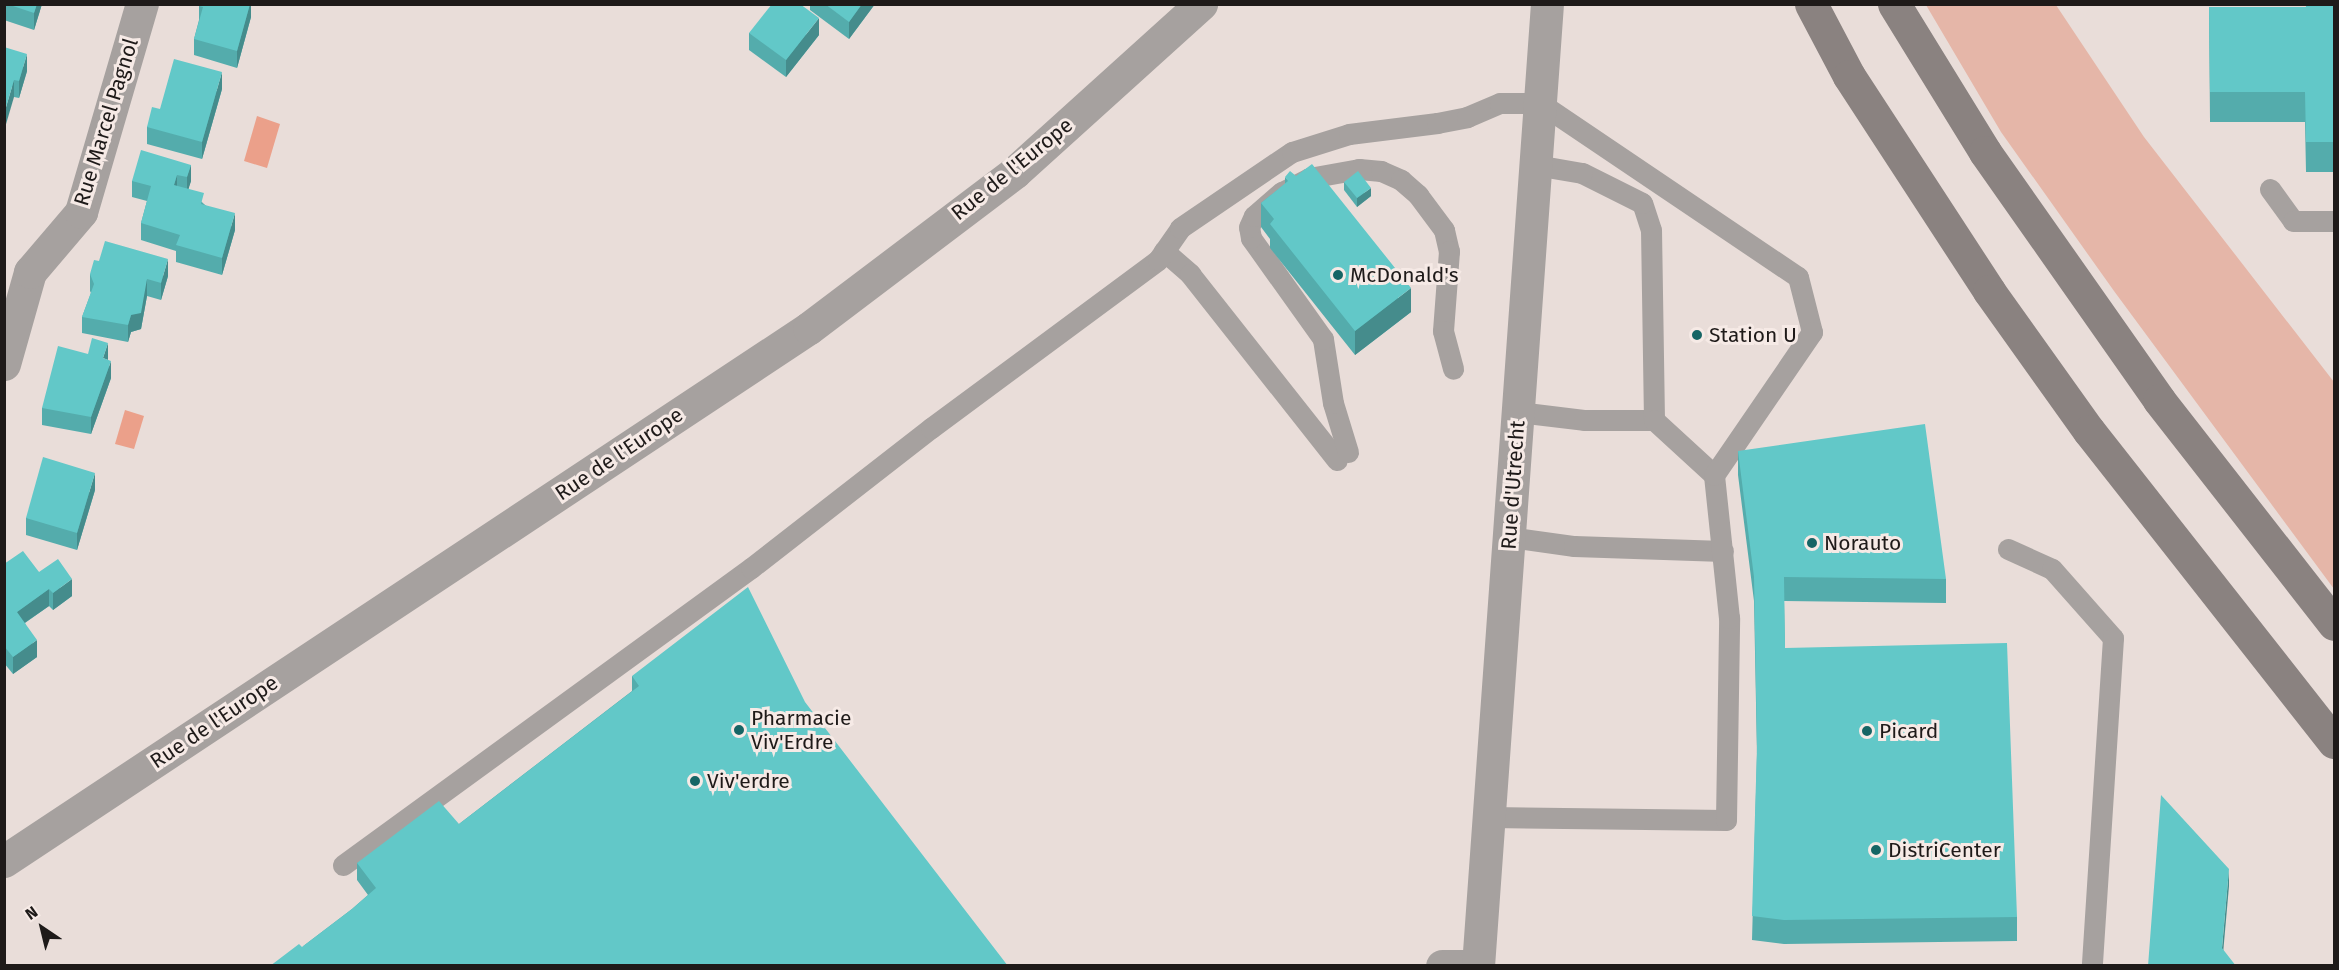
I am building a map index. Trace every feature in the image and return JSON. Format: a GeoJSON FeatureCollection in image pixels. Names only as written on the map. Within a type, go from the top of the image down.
{"type":"FeatureCollection","features":[{"type":"Feature","properties":{"kind":"main road"},"geometry":{"type":"LineString","coordinates":[[1811,4],[1849,76],[1989,291],[2089,431],[2334,742]]}},
{"type":"Feature","properties":{"kind":"main road"},"geometry":{"type":"LineString","coordinates":[[1894,4],[1985,152],[2159,400],[2334,624]]}},
{"type":"Feature","properties":{"kind":"street","name":"Rue Marcel Pagnol"},"geometry":{"type":"LineString","coordinates":[[4,364],[30,272],[81,212],[142,4]]}},
{"type":"Feature","properties":{"kind":"street","name":"Rue de l'Europe"},"geometry":{"type":"LineString","coordinates":[[4,861],[809,328],[1015,172],[1202,4]]}},
{"type":"Feature","properties":{"kind":"street","name":"Rue d'Utrecht"},"geometry":{"type":"LineString","coordinates":[[1478,966],[1547,4]]}},
{"type":"Feature","properties":{"kind":"street"},"geometry":{"type":"LineString","coordinates":[[1442,966],[1468,966]]}},
{"type":"Feature","properties":{"kind":"lane"},"geometry":{"type":"LineString","coordinates":[[344,865],[751,568],[931,428],[1158,260],[1180,228],[1292,152],[1349,134],[1467,117],[1500,103],[1540,103],[1798,276],[1812,332],[1714,476]]}},
{"type":"Feature","properties":{"kind":"lane"},"geometry":{"type":"LineString","coordinates":[[1535,165],[1582,173],[1642,203],[1651,230],[1654,420]]}},
{"type":"Feature","properties":{"kind":"lane"},"geometry":{"type":"LineString","coordinates":[[1164,251],[1190,274],[1342,456],[1323,339],[1251,238],[1249,227],[1254,216],[1282,192],[1309,178],[1359,169],[1381,171],[1401,180],[1418,195],[1444,230],[1449,251],[1443,331],[1453,369]]}},
{"type":"Feature","properties":{"kind":"lane"},"geometry":{"type":"LineString","coordinates":[[2270,189],[2293,221],[2334,221]]}},
{"type":"Feature","properties":{"kind":"lane"},"geometry":{"type":"LineString","coordinates":[[1489,817],[1726,820],[1729,618],[1714,476],[1654,420],[1584,420],[1518,412]]}},
{"type":"Feature","properties":{"kind":"lane"},"geometry":{"type":"LineString","coordinates":[[1509,537],[1574,546],[1723,551]]}},
{"type":"Feature","properties":{"kind":"lane"},"geometry":{"type":"LineString","coordinates":[[2008,549],[2052,569],[2114,638],[2092,966]]}},
{"type":"Feature","properties":{"kind":"shaded area"},"geometry":{"type":"Polygon","coordinates":[[[1926,5],[2056,5],[2144,137],[2334,382],[2334,589],[2114,291],[2001,132],[1926,5]]]}},
{"type":"Feature","properties":{"kind":"shaded area"},"geometry":{"type":"Polygon","coordinates":[[[257,116],[280,124],[267,168],[244,161],[257,116]]]}},
{"type":"Feature","properties":{"kind":"shaded area"},"geometry":{"type":"Polygon","coordinates":[[[125,410],[144,416],[134,449],[115,444],[125,410]]]}},
{"type":"Feature","properties":{"kind":"building"},"geometry":{"type":"Polygon","coordinates":[[[7,4],[37,4],[34,13],[7,4]]]}},
{"type":"Feature","properties":{"kind":"building"},"geometry":{"type":"Polygon","coordinates":[[[199,4],[250,4],[237,51],[194,39],[203,7],[199,4]]]}},
{"type":"Feature","properties":{"kind":"building"},"geometry":{"type":"Polygon","coordinates":[[[772,4],[800,4],[819,18],[786,60],[749,33],[772,4]]]}},
{"type":"Feature","properties":{"kind":"building"},"geometry":{"type":"Polygon","coordinates":[[[825,4],[862,4],[849,22],[825,4]]]}},
{"type":"Feature","properties":{"kind":"building"},"geometry":{"type":"Polygon","coordinates":[[[2306,4],[2334,4],[2334,142],[2306,142],[2305,92],[2210,92],[2209,7],[2306,7],[2306,4]]]}},
{"type":"Feature","properties":{"kind":"building"},"geometry":{"type":"Polygon","coordinates":[[[4,47],[27,54],[19,81],[14,80],[4,114],[4,47]]]}},
{"type":"Feature","properties":{"kind":"building"},"geometry":{"type":"Polygon","coordinates":[[[174,59],[222,72],[202,142],[147,127],[152,107],[160,109],[174,59]]]}},
{"type":"Feature","properties":{"kind":"building"},"geometry":{"type":"Polygon","coordinates":[[[141,150],[191,165],[187,177],[177,175],[174,185],[204,193],[201,204],[235,213],[222,258],[176,245],[180,235],[141,223],[151,186],[132,181],[141,150]]]}},
{"type":"Feature","properties":{"kind":"building","name":"McDonald's"},"geometry":{"type":"Polygon","coordinates":[[[1312,164],[1411,288],[1355,331],[1270,224],[1274,219],[1261,203],[1288,181],[1285,177],[1290,171],[1296,176],[1312,164]]]}},
{"type":"Feature","properties":{"kind":"building"},"geometry":{"type":"Polygon","coordinates":[[[1358,171],[1371,188],[1357,198],[1344,182],[1358,171]]]}},
{"type":"Feature","properties":{"kind":"building"},"geometry":{"type":"Polygon","coordinates":[[[105,241],[168,259],[161,283],[147,279],[141,313],[131,315],[128,325],[82,317],[94,284],[90,274],[94,260],[99,261],[105,241]]]}},
{"type":"Feature","properties":{"kind":"building"},"geometry":{"type":"Polygon","coordinates":[[[92,338],[108,343],[103,358],[111,361],[91,417],[42,408],[58,346],[88,354],[92,338]]]}},
{"type":"Feature","properties":{"kind":"building"},"geometry":{"type":"Polygon","coordinates":[[[1925,424],[1946,579],[1784,577],[1785,648],[2007,643],[2017,917],[1784,920],[1752,916],[1757,747],[1754,577],[1738,451],[1925,424]]]}},
{"type":"Feature","properties":{"kind":"building"},"geometry":{"type":"Polygon","coordinates":[[[43,457],[95,473],[77,533],[26,518],[43,457]]]}},
{"type":"Feature","properties":{"kind":"building"},"geometry":{"type":"Polygon","coordinates":[[[23,551],[39,572],[58,559],[72,579],[53,593],[49,589],[17,612],[37,640],[13,657],[4,646],[4,564],[23,551]]]}},
{"type":"Feature","properties":{"kind":"building","name":"Viv'erdre"},"geometry":{"type":"Polygon","coordinates":[[[748,587],[805,702],[1008,966],[270,966],[299,944],[302,947],[376,888],[357,863],[439,801],[459,824],[639,686],[632,676],[748,587]]]}},
{"type":"Feature","properties":{"kind":"building"},"geometry":{"type":"Polygon","coordinates":[[[2161,795],[2229,869],[2222,948],[2236,966],[2148,966],[2161,795]]]}},
{"type":"Feature","properties":{"kind":"place","name":"McDonald's"},"geometry":{"type":"Point","coordinates":[1338,275]}},
{"type":"Feature","properties":{"kind":"place","name":"Station U"},"geometry":{"type":"Point","coordinates":[1697,335]}},
{"type":"Feature","properties":{"kind":"place","name":"Norauto"},"geometry":{"type":"Point","coordinates":[1812,543]}},
{"type":"Feature","properties":{"kind":"place","name":"Pharmacie Viv'Erdre"},"geometry":{"type":"Point","coordinates":[739,730]}},
{"type":"Feature","properties":{"kind":"place","name":"Picard"},"geometry":{"type":"Point","coordinates":[1867,731]}},
{"type":"Feature","properties":{"kind":"place","name":"Viv'erdre"},"geometry":{"type":"Point","coordinates":[695,781]}},
{"type":"Feature","properties":{"kind":"place","name":"DistriCenter"},"geometry":{"type":"Point","coordinates":[1876,850]}}]}
